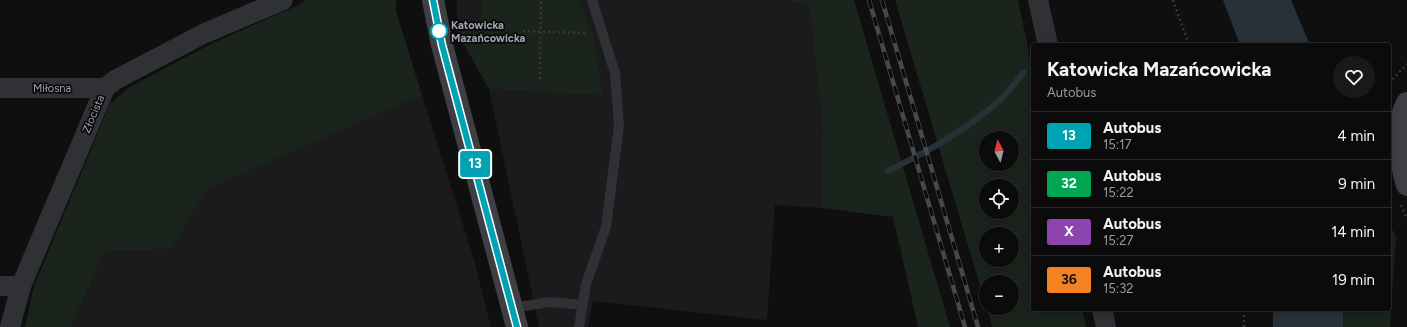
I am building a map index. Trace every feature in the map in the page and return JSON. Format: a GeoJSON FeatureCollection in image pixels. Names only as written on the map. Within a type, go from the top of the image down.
{"type":"FeatureCollection","features":[{"type":"Feature","properties":{"kind":"street","name":"Złocista"},"geometry":{"type":"LineString","coordinates":[[10,327],[21,286],[105,88],[115,80],[202,34],[283,0]]}},
{"type":"Feature","properties":{"kind":"street"},"geometry":{"type":"LineString","coordinates":[[433,0],[442,45],[515,318]]}},
{"type":"Feature","properties":{"kind":"street"},"geometry":{"type":"LineString","coordinates":[[1038,0],[1048,43]]}},
{"type":"Feature","properties":{"kind":"street","name":"Miłosna"},"geometry":{"type":"LineString","coordinates":[[0,88],[105,88]]}},
{"type":"Feature","properties":{"kind":"street"},"geometry":{"type":"LineString","coordinates":[[1407,103],[1402,112],[1398,133],[1400,160],[1407,185]]}},
{"type":"Feature","properties":{"kind":"street"},"geometry":{"type":"LineString","coordinates":[[0,286],[21,286]]}},
{"type":"Feature","properties":{"kind":"street"},"geometry":{"type":"LineString","coordinates":[[1102,311],[1106,327]]}},
{"type":"Feature","properties":{"kind":"lane"},"geometry":{"type":"LineString","coordinates":[[579,327],[586,284],[606,227],[619,126],[615,73],[592,0]]}},
{"type":"Feature","properties":{"kind":"lane"},"geometry":{"type":"LineString","coordinates":[[515,318],[550,302],[583,306]]}},
{"type":"Feature","properties":{"kind":"path"},"geometry":{"type":"LineString","coordinates":[[540,80],[541,0]]}},
{"type":"Feature","properties":{"kind":"path"},"geometry":{"type":"LineString","coordinates":[[1173,0],[1187,43]]}},
{"type":"Feature","properties":{"kind":"path"},"geometry":{"type":"LineString","coordinates":[[523,31],[593,33],[603,31]]}},
{"type":"Feature","properties":{"kind":"path"},"geometry":{"type":"LineString","coordinates":[[1391,81],[1407,64]]}},
{"type":"Feature","properties":{"kind":"path"},"geometry":{"type":"LineString","coordinates":[[1244,311],[1244,327]]}},
{"type":"Feature","properties":{"kind":"shaded area"},"geometry":{"type":"Polygon","coordinates":[[[305,0],[396,0],[396,11],[422,95],[206,190],[172,249],[104,252],[71,327],[25,327],[34,286],[110,104],[128,88],[211,44],[296,6],[305,0]]]}},
{"type":"Feature","properties":{"kind":"shaded area"},"geometry":{"type":"Polygon","coordinates":[[[457,0],[482,0],[480,19],[457,32],[457,0]]]}},
{"type":"Feature","properties":{"kind":"shaded area"},"geometry":{"type":"Polygon","coordinates":[[[482,0],[579,0],[593,33],[603,96],[489,89],[457,32],[480,19],[482,0]]]}},
{"type":"Feature","properties":{"kind":"shaded area"},"geometry":{"type":"Polygon","coordinates":[[[579,0],[781,0],[809,4],[823,132],[823,208],[775,205],[767,320],[593,301],[588,327],[539,327],[489,89],[603,96],[593,33],[579,0]]]}},
{"type":"Feature","properties":{"kind":"shaded area"},"geometry":{"type":"Polygon","coordinates":[[[781,0],[854,0],[950,327],[918,327],[893,217],[823,208],[823,132],[809,4],[781,0]]]}},
{"type":"Feature","properties":{"kind":"shaded area"},"geometry":{"type":"Polygon","coordinates":[[[895,0],[1018,0],[1031,62],[1031,311],[1082,311],[1086,327],[992,327],[989,315],[1019,315],[1019,275],[979,275],[979,282],[895,0]]]}},
{"type":"Feature","properties":{"kind":"shaded area"},"geometry":{"type":"Polygon","coordinates":[[[1223,0],[1291,0],[1309,43],[1239,43],[1223,0]]]}},
{"type":"Feature","properties":{"kind":"shaded area"},"geometry":{"type":"Polygon","coordinates":[[[422,95],[474,260],[491,327],[71,327],[104,252],[172,249],[206,190],[422,95]]]}},
{"type":"Feature","properties":{"kind":"shaded area"},"geometry":{"type":"Polygon","coordinates":[[[1391,226],[1396,237],[1390,327],[1343,327],[1343,311],[1391,311],[1391,226]]]}},
{"type":"Feature","properties":{"kind":"shaded area"},"geometry":{"type":"Polygon","coordinates":[[[1273,311],[1343,311],[1343,327],[1273,327],[1273,311]]]}},
{"type":"Feature","properties":{"kind":"waterway"},"geometry":{"type":"LineString","coordinates":[[888,171],[948,139],[976,120],[1002,98],[1024,72]]}},
{"type":"Feature","properties":{"kind":"railway"},"geometry":{"type":"LineString","coordinates":[[869,0],[965,327]]}},
{"type":"Feature","properties":{"kind":"railway"},"geometry":{"type":"LineString","coordinates":[[882,0],[978,327]]}},
{"type":"Feature","properties":{"kind":"bus line","name":"13"},"geometry":{"type":"LineString","coordinates":[[433,0],[442,45],[472,152],[517,327]]}},
{"type":"Feature","properties":{"kind":"place","name":"Katowicka Mazańcowicka"},"geometry":{"type":"Point","coordinates":[439,31]}}]}
